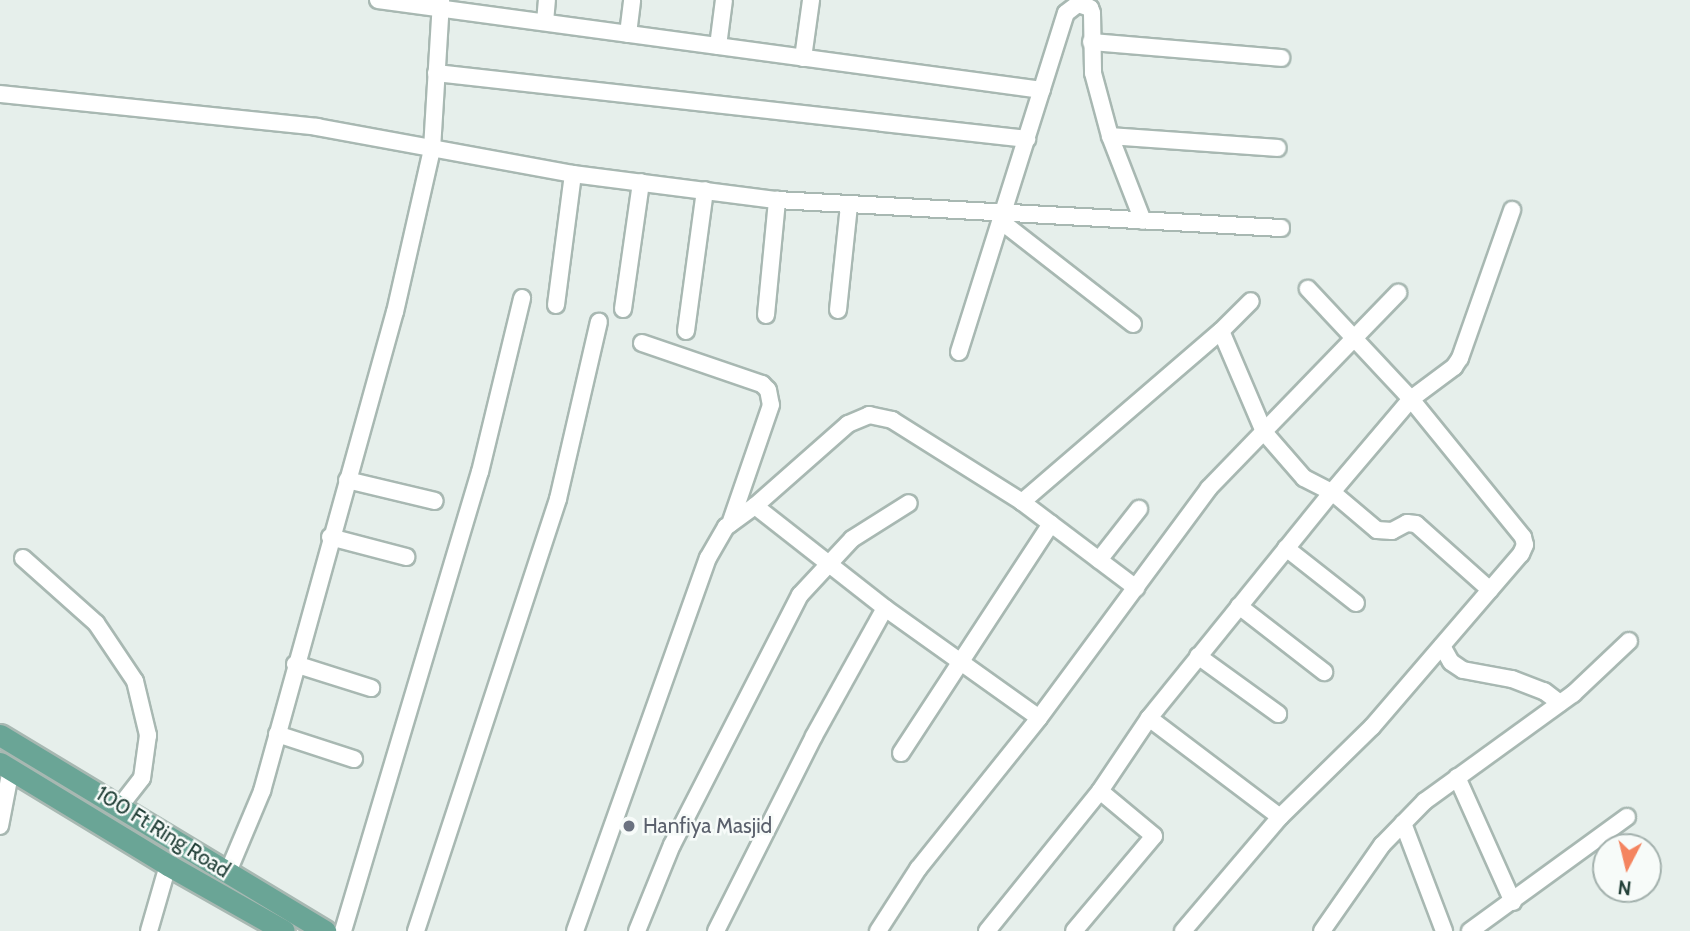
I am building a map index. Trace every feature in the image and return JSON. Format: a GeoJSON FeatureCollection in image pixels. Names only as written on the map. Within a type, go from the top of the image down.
{"type":"FeatureCollection","features":[{"type":"Feature","properties":{"kind":"main road","name":"100 Ft Ring Road"},"geometry":{"type":"LineString","coordinates":[[0,735],[325,931]]}},
{"type":"Feature","properties":{"kind":"main road","name":"100 Ft Ring Road"},"geometry":{"type":"LineString","coordinates":[[6,766],[168,865],[284,931]]}},
{"type":"Feature","properties":{"kind":"street"},"geometry":{"type":"LineString","coordinates":[[378,0],[440,4],[544,22],[1042,90]]}},
{"type":"Feature","properties":{"kind":"street"},"geometry":{"type":"LineString","coordinates":[[544,22],[547,0]]}},
{"type":"Feature","properties":{"kind":"street"},"geometry":{"type":"LineString","coordinates":[[628,34],[632,0]]}},
{"type":"Feature","properties":{"kind":"street"},"geometry":{"type":"LineString","coordinates":[[718,46],[724,0]]}},
{"type":"Feature","properties":{"kind":"street"},"geometry":{"type":"LineString","coordinates":[[803,58],[811,0]]}},
{"type":"Feature","properties":{"kind":"street"},"geometry":{"type":"LineString","coordinates":[[228,872],[262,791],[330,537],[395,312],[432,149],[440,4]]}},
{"type":"Feature","properties":{"kind":"street"},"geometry":{"type":"LineString","coordinates":[[959,352],[1066,13],[1078,4],[1090,8],[1093,73],[1110,136],[1143,221]]}},
{"type":"Feature","properties":{"kind":"street"},"geometry":{"type":"LineString","coordinates":[[1091,42],[1281,58]]}},
{"type":"Feature","properties":{"kind":"street"},"geometry":{"type":"LineString","coordinates":[[436,74],[1027,139]]}},
{"type":"Feature","properties":{"kind":"street"},"geometry":{"type":"LineString","coordinates":[[0,94],[317,127],[573,174],[777,200],[1003,218],[1281,228]]}},
{"type":"Feature","properties":{"kind":"street"},"geometry":{"type":"LineString","coordinates":[[1110,136],[1278,148]]}},
{"type":"Feature","properties":{"kind":"street"},"geometry":{"type":"LineString","coordinates":[[556,305],[573,174]]}},
{"type":"Feature","properties":{"kind":"street"},"geometry":{"type":"LineString","coordinates":[[623,309],[641,182]]}},
{"type":"Feature","properties":{"kind":"street"},"geometry":{"type":"LineString","coordinates":[[686,331],[705,190]]}},
{"type":"Feature","properties":{"kind":"street"},"geometry":{"type":"LineString","coordinates":[[766,315],[777,200]]}},
{"type":"Feature","properties":{"kind":"street"},"geometry":{"type":"LineString","coordinates":[[838,310],[849,206]]}},
{"type":"Feature","properties":{"kind":"street"},"geometry":{"type":"LineString","coordinates":[[987,931],[1100,791],[1149,718],[1332,492],[1411,399],[1454,367],[1460,358],[1512,210]]}},
{"type":"Feature","properties":{"kind":"street"},"geometry":{"type":"LineString","coordinates":[[1003,218],[1133,324]]}},
{"type":"Feature","properties":{"kind":"street"},"geometry":{"type":"LineString","coordinates":[[1183,931],[1280,817],[1373,727],[1521,554],[1525,545],[1523,537],[1411,399],[1308,289]]}},
{"type":"Feature","properties":{"kind":"street"},"geometry":{"type":"LineString","coordinates":[[878,931],[918,869],[1038,718],[1209,488],[1398,293]]}},
{"type":"Feature","properties":{"kind":"street"},"geometry":{"type":"LineString","coordinates":[[343,931],[480,472],[522,298]]}},
{"type":"Feature","properties":{"kind":"street"},"geometry":{"type":"LineString","coordinates":[[1023,502],[1221,331],[1251,301]]}},
{"type":"Feature","properties":{"kind":"street"},"geometry":{"type":"LineString","coordinates":[[416,931],[558,499],[599,322]]}},
{"type":"Feature","properties":{"kind":"street"},"geometry":{"type":"LineString","coordinates":[[1221,331],[1264,432],[1304,478],[1332,492],[1377,530],[1392,531],[1407,523],[1416,524],[1490,590]]}},
{"type":"Feature","properties":{"kind":"street"},"geometry":{"type":"LineString","coordinates":[[575,931],[708,558],[730,524],[771,405],[768,390],[762,384],[642,343]]}},
{"type":"Feature","properties":{"kind":"street"},"geometry":{"type":"LineString","coordinates":[[730,524],[755,506],[848,424],[869,415],[892,420],[1023,502],[1136,588]]}},
{"type":"Feature","properties":{"kind":"street"},"geometry":{"type":"LineString","coordinates":[[347,480],[435,501]]}},
{"type":"Feature","properties":{"kind":"street"},"geometry":{"type":"LineString","coordinates":[[637,931],[672,845],[800,595],[852,539],[909,503]]}},
{"type":"Feature","properties":{"kind":"street"},"geometry":{"type":"LineString","coordinates":[[755,506],[885,608],[1038,718]]}},
{"type":"Feature","properties":{"kind":"street"},"geometry":{"type":"LineString","coordinates":[[1099,560],[1139,509]]}},
{"type":"Feature","properties":{"kind":"street"},"geometry":{"type":"LineString","coordinates":[[901,753],[1051,524]]}},
{"type":"Feature","properties":{"kind":"street"},"geometry":{"type":"LineString","coordinates":[[330,537],[406,557]]}},
{"type":"Feature","properties":{"kind":"street"},"geometry":{"type":"LineString","coordinates":[[1286,548],[1356,603]]}},
{"type":"Feature","properties":{"kind":"street"},"geometry":{"type":"LineString","coordinates":[[23,558],[96,623],[135,681],[148,735],[142,778],[120,806]]}},
{"type":"Feature","properties":{"kind":"street"},"geometry":{"type":"LineString","coordinates":[[1239,606],[1324,672]]}},
{"type":"Feature","properties":{"kind":"street"},"geometry":{"type":"LineString","coordinates":[[716,931],[814,736],[885,608]]}},
{"type":"Feature","properties":{"kind":"street"},"geometry":{"type":"LineString","coordinates":[[1322,931],[1382,845],[1424,801],[1560,703],[1629,641]]}},
{"type":"Feature","properties":{"kind":"street"},"geometry":{"type":"LineString","coordinates":[[1442,646],[1451,662],[1463,670],[1512,679],[1544,691],[1560,703]]}},
{"type":"Feature","properties":{"kind":"street"},"geometry":{"type":"LineString","coordinates":[[1198,656],[1278,714]]}},
{"type":"Feature","properties":{"kind":"street"},"geometry":{"type":"LineString","coordinates":[[295,664],[371,688]]}},
{"type":"Feature","properties":{"kind":"street"},"geometry":{"type":"LineString","coordinates":[[1149,718],[1280,817]]}},
{"type":"Feature","properties":{"kind":"street"},"geometry":{"type":"LineString","coordinates":[[277,734],[354,759]]}},
{"type":"Feature","properties":{"kind":"street"},"geometry":{"type":"LineString","coordinates":[[0,827],[6,766]]}},
{"type":"Feature","properties":{"kind":"street"},"geometry":{"type":"LineString","coordinates":[[1458,777],[1513,902]]}},
{"type":"Feature","properties":{"kind":"street"},"geometry":{"type":"LineString","coordinates":[[1074,931],[1154,836],[1100,791]]}},
{"type":"Feature","properties":{"kind":"street"},"geometry":{"type":"LineString","coordinates":[[1470,931],[1627,817]]}},
{"type":"Feature","properties":{"kind":"street"},"geometry":{"type":"LineString","coordinates":[[1403,823],[1444,931]]}},
{"type":"Feature","properties":{"kind":"street"},"geometry":{"type":"LineString","coordinates":[[149,931],[168,865]]}},
{"type":"Feature","properties":{"kind":"place","name":"Hanfiya Masjid"},"geometry":{"type":"Point","coordinates":[629,826]}}]}
